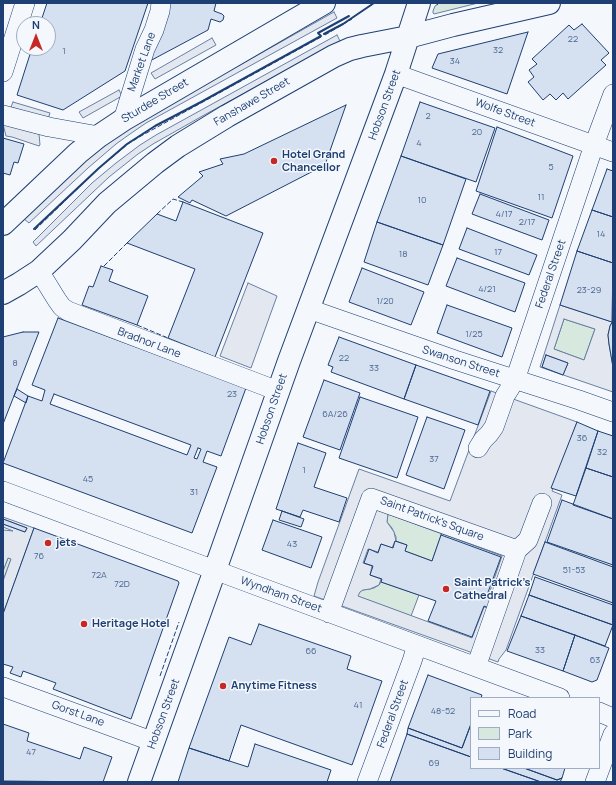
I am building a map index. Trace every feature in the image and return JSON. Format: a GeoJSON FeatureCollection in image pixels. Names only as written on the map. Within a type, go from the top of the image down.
{"type":"FeatureCollection","features":[{"type":"Feature","properties":{"kind":"main road","name":"Sturdee Street"},"geometry":{"type":"LineString","coordinates":[[3,224],[78,153],[99,136],[123,120],[324,3]]}},
{"type":"Feature","properties":{"kind":"main road","name":"Hobson Street"},"geometry":{"type":"LineString","coordinates":[[139,782],[216,570],[278,392],[396,74],[420,3]]}},
{"type":"Feature","properties":{"kind":"main road","name":"Fanshawe Street"},"geometry":{"type":"LineString","coordinates":[[3,293],[39,271],[72,240],[106,203],[178,146],[227,116],[334,56],[350,49],[362,46],[408,37],[549,3]]}},
{"type":"Feature","properties":{"kind":"street"},"geometry":{"type":"LineString","coordinates":[[3,72],[24,3]]}},
{"type":"Feature","properties":{"kind":"street","name":"Market Lane"},"geometry":{"type":"LineString","coordinates":[[123,120],[145,49],[154,30],[161,3]]}},
{"type":"Feature","properties":{"kind":"street","name":"Wolfe Street"},"geometry":{"type":"LineString","coordinates":[[396,74],[613,152]]}},
{"type":"Feature","properties":{"kind":"street","name":"Federal Street"},"geometry":{"type":"LineString","coordinates":[[478,448],[494,427],[505,396],[515,380],[594,145],[613,94]]}},
{"type":"Feature","properties":{"kind":"street"},"geometry":{"type":"LineString","coordinates":[[3,115],[49,127],[99,136]]}},
{"type":"Feature","properties":{"kind":"street","name":"Bradnor Lane"},"geometry":{"type":"LineString","coordinates":[[39,271],[62,307],[68,311],[278,392]]}},
{"type":"Feature","properties":{"kind":"street","name":"Swanson Street"},"geometry":{"type":"LineString","coordinates":[[309,309],[455,360],[613,412]]}},
{"type":"Feature","properties":{"kind":"street","name":"Wyndham Street"},"geometry":{"type":"LineString","coordinates":[[3,491],[557,697]]}},
{"type":"Feature","properties":{"kind":"street","name":"Saint Patrick's Square"},"geometry":{"type":"LineString","coordinates":[[329,612],[371,498],[517,550]]}},
{"type":"Feature","properties":{"kind":"street"},"geometry":{"type":"LineString","coordinates":[[476,667],[517,550],[528,540],[542,503]]}},
{"type":"Feature","properties":{"kind":"street","name":"Federal Street"},"geometry":{"type":"LineString","coordinates":[[367,782],[417,645]]}},
{"type":"Feature","properties":{"kind":"street","name":"Gorst Lane"},"geometry":{"type":"LineString","coordinates":[[3,687],[154,742]]}},
{"type":"Feature","properties":{"kind":"street"},"geometry":{"type":"LineString","coordinates":[[600,712],[613,718]]}},
{"type":"Feature","properties":{"kind":"street"},"geometry":{"type":"LineString","coordinates":[[595,782],[612,742]]}},
{"type":"Feature","properties":{"kind":"green space"},"geometry":{"type":"Polygon","coordinates":[[[438,3],[478,3],[434,14],[433,11],[438,3]]]}},
{"type":"Feature","properties":{"kind":"green space"},"geometry":{"type":"Polygon","coordinates":[[[564,319],[595,329],[584,360],[554,349],[564,319]]]}},
{"type":"Feature","properties":{"kind":"green space"},"geometry":{"type":"Polygon","coordinates":[[[388,513],[442,533],[432,561],[405,551],[407,545],[396,541],[392,528],[387,522],[388,513]]]}},
{"type":"Feature","properties":{"kind":"green space"},"geometry":{"type":"Polygon","coordinates":[[[8,558],[11,559],[3,581],[3,571],[8,558]]]}},
{"type":"Feature","properties":{"kind":"green space"},"geometry":{"type":"Polygon","coordinates":[[[381,582],[419,595],[411,616],[357,596],[360,591],[374,588],[381,582]]]}},
{"type":"Feature","properties":{"kind":"shaded area"},"geometry":{"type":"Polygon","coordinates":[[[334,12],[337,18],[146,123],[116,144],[29,223],[24,219],[96,151],[143,117],[334,12]]]}},
{"type":"Feature","properties":{"kind":"shaded area"},"geometry":{"type":"Polygon","coordinates":[[[337,35],[340,41],[206,114],[138,154],[109,177],[36,246],[33,242],[92,183],[140,145],[337,35]]]}},
{"type":"Feature","properties":{"kind":"shaded area"},"geometry":{"type":"Polygon","coordinates":[[[212,38],[216,45],[155,79],[151,73],[212,38]]]}},
{"type":"Feature","properties":{"kind":"shaded area"},"geometry":{"type":"Polygon","coordinates":[[[119,90],[122,96],[83,118],[79,112],[119,90]]]}},
{"type":"Feature","properties":{"kind":"shaded area"},"geometry":{"type":"Polygon","coordinates":[[[13,102],[50,113],[48,119],[11,107],[13,102]]]}},
{"type":"Feature","properties":{"kind":"shaded area"},"geometry":{"type":"Polygon","coordinates":[[[3,124],[39,134],[40,145],[39,146],[6,136],[3,124]]]}},
{"type":"Feature","properties":{"kind":"shaded area"},"geometry":{"type":"Polygon","coordinates":[[[248,283],[277,296],[251,368],[220,356],[248,283]]]}},
{"type":"Feature","properties":{"kind":"shaded area"},"geometry":{"type":"Polygon","coordinates":[[[560,305],[612,322],[608,335],[613,367],[613,392],[563,375],[568,363],[546,355],[542,367],[560,374],[540,367],[560,305]],[[564,319],[554,349],[584,360],[595,329],[564,319]]]}},
{"type":"Feature","properties":{"kind":"shaded area"},"geometry":{"type":"Polygon","coordinates":[[[491,391],[577,422],[552,491],[562,495],[506,650],[498,662],[314,596],[359,469],[450,501],[491,391]],[[388,514],[387,522],[394,532],[396,541],[392,548],[381,544],[378,552],[368,549],[363,563],[372,566],[370,575],[381,579],[379,585],[363,590],[358,596],[472,638],[484,607],[489,608],[494,596],[489,594],[502,556],[388,514]]]}},
{"type":"Feature","properties":{"kind":"shaded area"},"geometry":{"type":"Polygon","coordinates":[[[3,517],[34,528],[3,614],[3,581],[11,559],[8,558],[3,571],[3,530],[13,531],[3,527],[3,524],[25,532],[27,528],[3,519],[3,517]]]}},
{"type":"Feature","properties":{"kind":"building"},"geometry":{"type":"Polygon","coordinates":[[[47,3],[148,3],[125,71],[63,110],[17,95],[29,56],[56,56],[56,16],[43,16],[47,3]]]}},
{"type":"Feature","properties":{"kind":"building"},"geometry":{"type":"Polygon","coordinates":[[[167,3],[216,3],[214,11],[224,16],[223,20],[220,22],[211,19],[208,30],[148,62],[167,3]]]}},
{"type":"Feature","properties":{"kind":"building"},"geometry":{"type":"Polygon","coordinates":[[[582,24],[609,53],[601,60],[606,65],[568,99],[563,93],[556,100],[550,94],[543,100],[528,82],[534,77],[529,70],[537,64],[532,59],[569,25],[574,30],[582,24]]]}},
{"type":"Feature","properties":{"kind":"building"},"geometry":{"type":"Polygon","coordinates":[[[528,32],[507,94],[432,68],[438,54],[528,32]]]}},
{"type":"Feature","properties":{"kind":"building"},"geometry":{"type":"Polygon","coordinates":[[[420,102],[495,128],[476,182],[401,156],[420,102]]]}},
{"type":"Feature","properties":{"kind":"building","name":"Hotel Grand Chancellor"},"geometry":{"type":"Polygon","coordinates":[[[346,105],[325,165],[226,216],[192,200],[190,203],[178,197],[203,176],[199,172],[223,164],[220,159],[244,154],[346,105]]]}},
{"type":"Feature","properties":{"kind":"building"},"geometry":{"type":"Polygon","coordinates":[[[497,127],[573,156],[552,218],[476,191],[497,127]]]}},
{"type":"Feature","properties":{"kind":"building"},"geometry":{"type":"Polygon","coordinates":[[[3,138],[24,144],[18,163],[14,162],[10,175],[3,173],[3,138]]]}},
{"type":"Feature","properties":{"kind":"building"},"geometry":{"type":"Polygon","coordinates":[[[401,156],[466,179],[443,245],[377,222],[401,156]]]}},
{"type":"Feature","properties":{"kind":"building"},"geometry":{"type":"Polygon","coordinates":[[[607,169],[613,171],[613,217],[592,210],[607,169]]]}},
{"type":"Feature","properties":{"kind":"building"},"geometry":{"type":"Polygon","coordinates":[[[480,194],[549,220],[542,240],[472,214],[480,194]]]}},
{"type":"Feature","properties":{"kind":"building"},"geometry":{"type":"Polygon","coordinates":[[[183,202],[263,233],[215,357],[168,338],[195,269],[127,243],[157,214],[176,221],[183,202]]]}},
{"type":"Feature","properties":{"kind":"building"},"geometry":{"type":"Polygon","coordinates":[[[592,210],[613,217],[613,263],[577,251],[592,210]]]}},
{"type":"Feature","properties":{"kind":"building"},"geometry":{"type":"Polygon","coordinates":[[[377,222],[443,245],[428,285],[364,262],[377,222]]]}},
{"type":"Feature","properties":{"kind":"building"},"geometry":{"type":"Polygon","coordinates":[[[467,228],[537,255],[529,275],[459,249],[467,228]]]}},
{"type":"Feature","properties":{"kind":"building"},"geometry":{"type":"Polygon","coordinates":[[[577,251],[613,263],[612,322],[560,305],[577,251]]]}},
{"type":"Feature","properties":{"kind":"building"},"geometry":{"type":"Polygon","coordinates":[[[457,258],[525,283],[515,312],[446,286],[457,258]]]}},
{"type":"Feature","properties":{"kind":"building"},"geometry":{"type":"Polygon","coordinates":[[[101,266],[113,270],[109,281],[148,296],[137,325],[82,305],[89,286],[93,287],[101,266]]]}},
{"type":"Feature","properties":{"kind":"building"},"geometry":{"type":"Polygon","coordinates":[[[362,268],[424,292],[411,325],[349,302],[362,268]]]}},
{"type":"Feature","properties":{"kind":"building"},"geometry":{"type":"Polygon","coordinates":[[[447,305],[512,328],[502,357],[437,333],[447,305]]]}},
{"type":"Feature","properties":{"kind":"building"},"geometry":{"type":"Polygon","coordinates":[[[58,318],[246,388],[221,456],[207,451],[203,462],[217,467],[192,533],[3,463],[28,396],[42,401],[45,390],[32,385],[58,318]],[[54,394],[50,404],[187,455],[191,445],[54,394]],[[198,448],[194,458],[197,459],[201,449],[198,448]]]}},
{"type":"Feature","properties":{"kind":"building"},"geometry":{"type":"Polygon","coordinates":[[[613,321],[613,367],[608,335],[613,321]]]}},
{"type":"Feature","properties":{"kind":"building"},"geometry":{"type":"Polygon","coordinates":[[[23,332],[39,332],[3,424],[3,337],[23,332]]]}},
{"type":"Feature","properties":{"kind":"building"},"geometry":{"type":"Polygon","coordinates":[[[339,337],[416,365],[404,399],[331,372],[333,367],[328,365],[339,337]]]}},
{"type":"Feature","properties":{"kind":"building"},"geometry":{"type":"Polygon","coordinates":[[[546,355],[568,363],[563,375],[542,367],[546,355]]]}},
{"type":"Feature","properties":{"kind":"building"},"geometry":{"type":"Polygon","coordinates":[[[416,365],[490,391],[478,425],[404,399],[416,365]]]}},
{"type":"Feature","properties":{"kind":"building"},"geometry":{"type":"Polygon","coordinates":[[[324,380],[360,393],[340,450],[303,437],[324,380]]]}},
{"type":"Feature","properties":{"kind":"building"},"geometry":{"type":"Polygon","coordinates":[[[17,389],[28,396],[26,403],[14,396],[17,389]]]}},
{"type":"Feature","properties":{"kind":"building"},"geometry":{"type":"Polygon","coordinates":[[[360,397],[418,417],[397,478],[339,458],[360,397]]]}},
{"type":"Feature","properties":{"kind":"building"},"geometry":{"type":"Polygon","coordinates":[[[427,417],[465,430],[444,489],[406,475],[427,417]]]}},
{"type":"Feature","properties":{"kind":"building"},"geometry":{"type":"Polygon","coordinates":[[[577,422],[598,431],[576,496],[551,488],[577,422]]]}},
{"type":"Feature","properties":{"kind":"building"},"geometry":{"type":"Polygon","coordinates":[[[598,431],[613,436],[613,477],[586,468],[598,431]]]}},
{"type":"Feature","properties":{"kind":"building"},"geometry":{"type":"Polygon","coordinates":[[[298,443],[326,453],[314,487],[347,498],[339,522],[303,510],[300,517],[276,509],[298,443]]]}},
{"type":"Feature","properties":{"kind":"building"},"geometry":{"type":"Polygon","coordinates":[[[586,468],[613,477],[613,519],[573,505],[586,468]]]}},
{"type":"Feature","properties":{"kind":"building"},"geometry":{"type":"Polygon","coordinates":[[[562,500],[613,519],[613,565],[547,542],[562,500]]]}},
{"type":"Feature","properties":{"kind":"building"},"geometry":{"type":"Polygon","coordinates":[[[282,511],[304,519],[301,527],[279,520],[282,511]]]}},
{"type":"Feature","properties":{"kind":"building"},"geometry":{"type":"Polygon","coordinates":[[[3,519],[27,528],[25,532],[3,524],[3,519]]]}},
{"type":"Feature","properties":{"kind":"building"},"geometry":{"type":"Polygon","coordinates":[[[273,520],[322,537],[311,568],[262,550],[273,520]]]}},
{"type":"Feature","properties":{"kind":"building","name":"Heritage Hotel"},"geometry":{"type":"Polygon","coordinates":[[[34,528],[178,581],[179,583],[131,719],[53,689],[56,683],[23,671],[21,677],[10,673],[13,667],[3,664],[3,614],[34,528]]]}},
{"type":"Feature","properties":{"kind":"building","name":"Saint Patrick’s Cathedral"},"geometry":{"type":"Polygon","coordinates":[[[441,535],[501,557],[487,595],[493,597],[489,608],[484,606],[472,637],[428,621],[436,601],[381,582],[382,579],[370,575],[373,566],[364,563],[369,549],[378,553],[381,544],[393,548],[395,541],[407,545],[405,551],[432,561],[441,535]]]}},
{"type":"Feature","properties":{"kind":"building"},"geometry":{"type":"Polygon","coordinates":[[[545,542],[613,567],[613,603],[533,574],[545,542]]]}},
{"type":"Feature","properties":{"kind":"building"},"geometry":{"type":"Polygon","coordinates":[[[535,577],[613,605],[613,625],[529,595],[535,577]]]}},
{"type":"Feature","properties":{"kind":"building"},"geometry":{"type":"Polygon","coordinates":[[[529,595],[613,625],[605,646],[521,616],[529,595]]]}},
{"type":"Feature","properties":{"kind":"building"},"geometry":{"type":"Polygon","coordinates":[[[521,616],[575,635],[563,671],[507,651],[521,616]]]}},
{"type":"Feature","properties":{"kind":"building"},"geometry":{"type":"Polygon","coordinates":[[[259,624],[351,656],[347,669],[382,681],[352,765],[241,725],[229,761],[189,748],[229,637],[251,645],[259,624]]]}},
{"type":"Feature","properties":{"kind":"building"},"geometry":{"type":"Polygon","coordinates":[[[575,635],[609,648],[597,680],[592,682],[563,671],[575,635]]]}},
{"type":"Feature","properties":{"kind":"building"},"geometry":{"type":"Polygon","coordinates":[[[428,675],[482,695],[481,697],[470,697],[470,727],[462,748],[408,728],[428,675]]]}},
{"type":"Feature","properties":{"kind":"building"},"geometry":{"type":"Polygon","coordinates":[[[3,724],[29,733],[27,741],[80,759],[84,747],[112,757],[103,782],[3,781],[3,724]]]}},
{"type":"Feature","properties":{"kind":"building"},"geometry":{"type":"Polygon","coordinates":[[[470,727],[470,757],[407,734],[408,728],[462,748],[470,727]]]}},
{"type":"Feature","properties":{"kind":"building"},"geometry":{"type":"Polygon","coordinates":[[[407,734],[470,757],[470,769],[504,769],[541,782],[390,782],[407,734]]]}},
{"type":"Feature","properties":{"kind":"building"},"geometry":{"type":"Polygon","coordinates":[[[255,744],[331,770],[327,782],[178,782],[189,748],[248,767],[255,744]]]}},
{"type":"Feature","properties":{"kind":"building"},"geometry":{"type":"Polygon","coordinates":[[[504,769],[527,769],[557,780],[562,778],[560,782],[541,782],[504,769]]]}},
{"type":"Feature","properties":{"kind":"building"},"geometry":{"type":"Polygon","coordinates":[[[527,769],[565,769],[562,778],[557,780],[527,769]]]}},
{"type":"Feature","properties":{"kind":"fence"},"geometry":{"type":"LineString","coordinates":[[325,35],[352,19]]}},
{"type":"Feature","properties":{"kind":"fence"},"geometry":{"type":"LineString","coordinates":[[35,230],[99,168],[128,144],[321,37]]}},
{"type":"Feature","properties":{"kind":"fence"},"geometry":{"type":"LineString","coordinates":[[157,214],[173,199],[183,202]]}},
{"type":"Feature","properties":{"kind":"fence"},"geometry":{"type":"LineString","coordinates":[[104,266],[127,243]]}},
{"type":"Feature","properties":{"kind":"fence"},"geometry":{"type":"LineString","coordinates":[[137,325],[168,338]]}},
{"type":"Feature","properties":{"kind":"fence"},"geometry":{"type":"LineString","coordinates":[[160,676],[179,622]]}},
{"type":"Feature","properties":{"kind":"wall"},"geometry":{"type":"LineString","coordinates":[[324,34],[343,24],[374,3]]}},
{"type":"Feature","properties":{"kind":"wall"},"geometry":{"type":"LineString","coordinates":[[34,229],[127,144],[155,126],[321,36],[318,33],[349,16]]}},
{"type":"Feature","properties":{"kind":"place","name":"Hotel Grand Chancellor"},"geometry":{"type":"Point","coordinates":[274,161]}},
{"type":"Feature","properties":{"kind":"place","name":"jets"},"geometry":{"type":"Point","coordinates":[48,543]}},
{"type":"Feature","properties":{"kind":"place","name":"Saint Patrick’s Cathedral"},"geometry":{"type":"Point","coordinates":[446,589]}},
{"type":"Feature","properties":{"kind":"place","name":"Heritage Hotel"},"geometry":{"type":"Point","coordinates":[84,624]}},
{"type":"Feature","properties":{"kind":"place","name":"Anytime Fitness"},"geometry":{"type":"Point","coordinates":[223,686]}}]}
